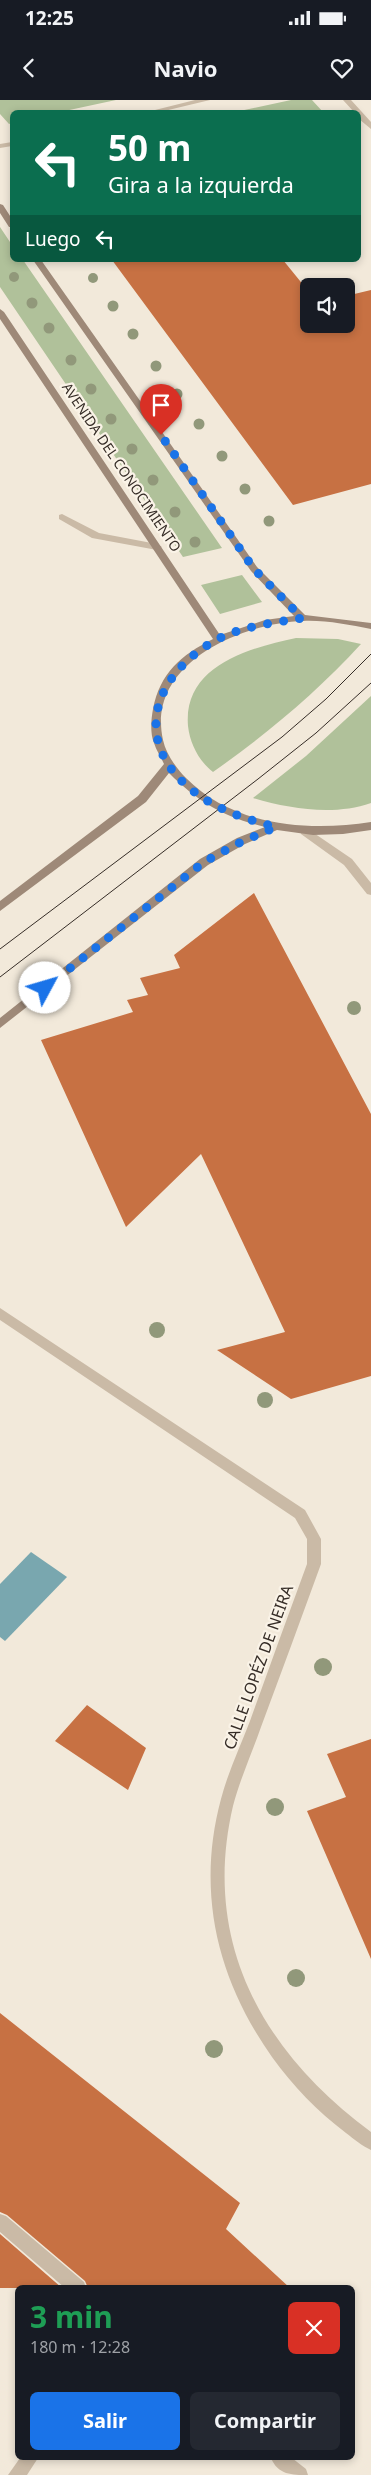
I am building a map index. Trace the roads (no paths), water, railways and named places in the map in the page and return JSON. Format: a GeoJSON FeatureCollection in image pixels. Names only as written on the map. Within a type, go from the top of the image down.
{"type":"FeatureCollection","features":[{"type":"Feature","properties":{"kind":"main road"},"geometry":{"type":"LineString","coordinates":[[0,207],[10,222]]}},
{"type":"Feature","properties":{"kind":"main road"},"geometry":{"type":"LineString","coordinates":[[38,262],[254,569],[302,618]]}},
{"type":"Feature","properties":{"kind":"main road","name":"AVENIDA DEL CONOCIMIENTO"},"geometry":{"type":"LineString","coordinates":[[0,312],[218,639]]}},
{"type":"Feature","properties":{"kind":"main road"},"geometry":{"type":"LineString","coordinates":[[371,626],[302,618],[251,627],[218,639],[184,662],[164,688],[155,720],[159,743],[170,765],[186,785],[201,797],[248,820],[276,827],[305,831],[339,831],[371,826]]}},
{"type":"Feature","properties":{"kind":"main road"},"geometry":{"type":"LineString","coordinates":[[0,907],[142,800],[170,765]]}},
{"type":"Feature","properties":{"kind":"main road"},"geometry":{"type":"LineString","coordinates":[[0,1024],[204,862],[241,842],[276,827]]}},
{"type":"Feature","properties":{"kind":"street"},"geometry":{"type":"LineString","coordinates":[[160,110],[206,100]]}},
{"type":"Feature","properties":{"kind":"street"},"geometry":{"type":"LineString","coordinates":[[346,100],[355,110]]}},
{"type":"Feature","properties":{"kind":"street"},"geometry":{"type":"LineString","coordinates":[[361,116],[371,127]]}},
{"type":"Feature","properties":{"kind":"street"},"geometry":{"type":"LineString","coordinates":[[62,517],[76,528],[96,537],[157,547]]}},
{"type":"Feature","properties":{"kind":"street"},"geometry":{"type":"LineString","coordinates":[[305,831],[348,862],[371,891]]}},
{"type":"Feature","properties":{"kind":"street","name":"CALLE LOPÉZ DE NEIRA"},"geometry":{"type":"LineString","coordinates":[[0,1313],[300,1514],[314,1539],[314,1564],[226,1805],[218,1862],[218,1907],[225,1945],[239,1982],[256,2018],[302,2083],[341,2120],[371,2142]]}},
{"type":"Feature","properties":{"kind":"street"},"geometry":{"type":"LineString","coordinates":[[0,2222],[74,2285]]}},
{"type":"Feature","properties":{"kind":"street"},"geometry":{"type":"LineString","coordinates":[[16,2475],[28,2460]]}},
{"type":"Feature","properties":{"kind":"street"},"geometry":{"type":"LineString","coordinates":[[281,2460],[300,2475]]}},
{"type":"Feature","properties":{"kind":"water"},"geometry":{"type":"Polygon","coordinates":[[[31,1552],[67,1577],[5,1641],[0,1637],[0,1584],[31,1552]]]}},
{"type":"Feature","properties":{"kind":"tram line"},"geometry":{"type":"LineString","coordinates":[[0,949],[282,737],[326,699],[371,654]]}},
{"type":"Feature","properties":{"kind":"tram line"},"geometry":{"type":"LineString","coordinates":[[0,977],[258,779],[316,733],[371,683]]}}]}
